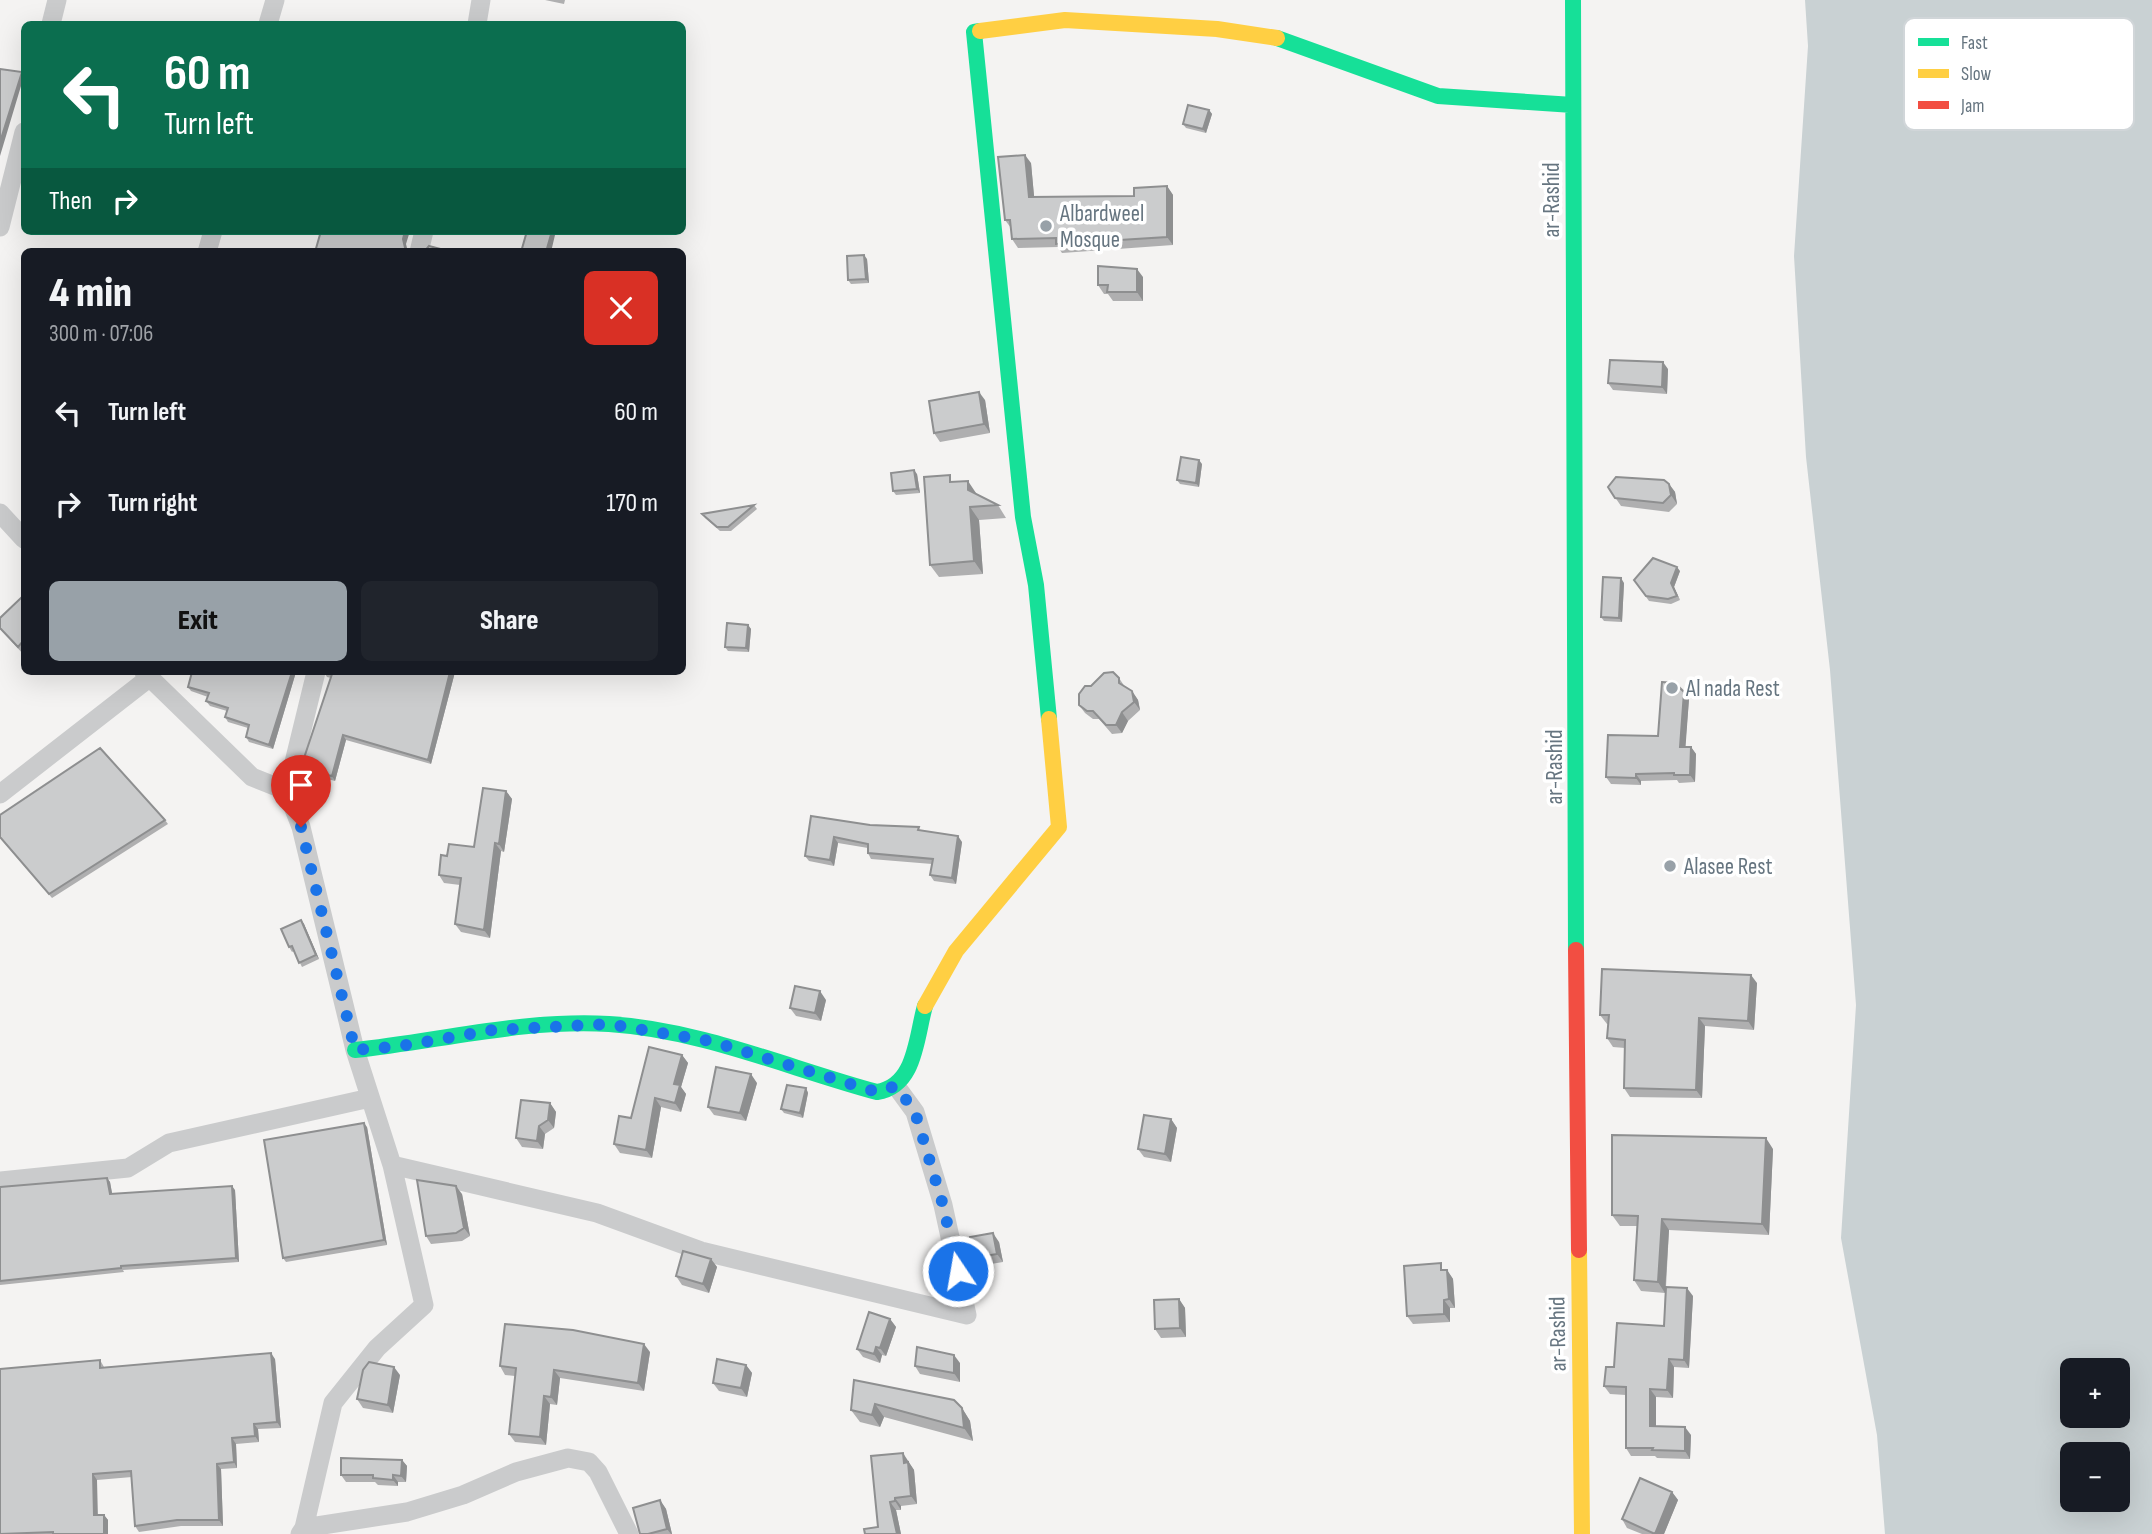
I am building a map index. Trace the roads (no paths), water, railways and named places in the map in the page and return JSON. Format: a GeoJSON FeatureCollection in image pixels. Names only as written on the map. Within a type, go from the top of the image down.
{"type":"FeatureCollection","features":[{"type":"Feature","properties":{"kind":"street"},"geometry":{"type":"LineString","coordinates":[[52,21],[57,0]]}},
{"type":"Feature","properties":{"kind":"street"},"geometry":{"type":"LineString","coordinates":[[269,21],[275,0]]}},
{"type":"Feature","properties":{"kind":"street"},"geometry":{"type":"LineString","coordinates":[[478,21],[481,0]]}},
{"type":"Feature","properties":{"kind":"street","name":"ar-Rashid"},"geometry":{"type":"LineString","coordinates":[[1573,0],[1582,1534]]}},
{"type":"Feature","properties":{"kind":"street"},"geometry":{"type":"LineString","coordinates":[[355,1050],[401,1046],[493,1030],[608,1024],[710,1041],[877,1092],[896,1086],[904,1077],[927,1001],[943,969],[980,918],[1017,877],[1041,844],[1059,827],[1036,585],[1023,517],[974,32],[1065,20],[1217,29],[1286,39],[1438,96],[1573,105]]}},
{"type":"Feature","properties":{"kind":"street"},"geometry":{"type":"LineString","coordinates":[[0,227],[21,144]]}},
{"type":"Feature","properties":{"kind":"street"},"geometry":{"type":"LineString","coordinates":[[0,513],[21,535]]}},
{"type":"Feature","properties":{"kind":"street"},"geometry":{"type":"LineString","coordinates":[[0,794],[147,675],[252,777],[287,791]]}},
{"type":"Feature","properties":{"kind":"street"},"geometry":{"type":"LineString","coordinates":[[315,675],[287,791],[301,827],[355,1050],[392,1165],[424,1306],[377,1348],[333,1403],[302,1531],[407,1512],[463,1495],[516,1472],[568,1458],[589,1462],[598,1472],[629,1534]]}},
{"type":"Feature","properties":{"kind":"street"},"geometry":{"type":"LineString","coordinates":[[392,1165],[597,1213],[701,1251],[967,1315],[943,1205],[915,1112],[896,1086]]}},
{"type":"Feature","properties":{"kind":"street"},"geometry":{"type":"LineString","coordinates":[[0,1181],[128,1168],[169,1143],[370,1098]]}},
{"type":"Feature","properties":{"kind":"place","name":"Albardweel Mosque"},"geometry":{"type":"Point","coordinates":[1046,226]}},
{"type":"Feature","properties":{"kind":"place","name":"Al nada Rest"},"geometry":{"type":"Point","coordinates":[1672,688]}},
{"type":"Feature","properties":{"kind":"place","name":"Alasee Rest"},"geometry":{"type":"Point","coordinates":[1670,866]}}]}
